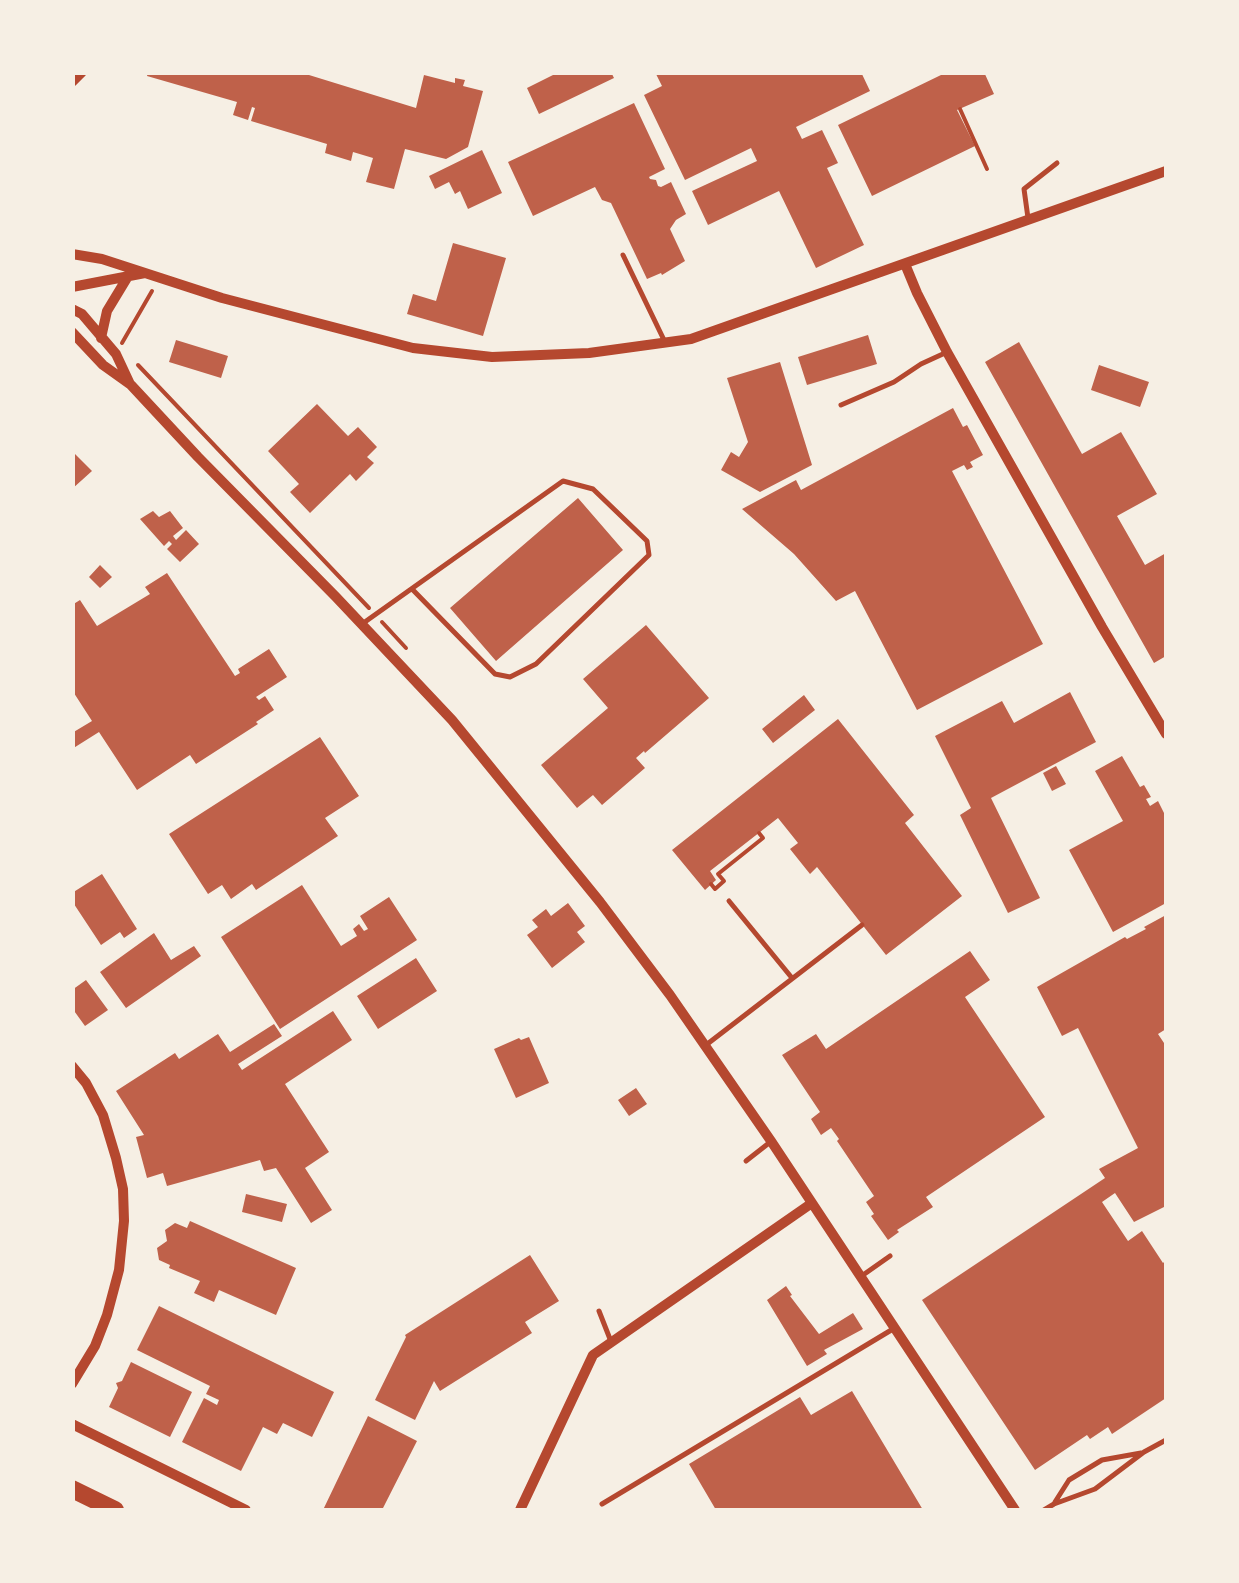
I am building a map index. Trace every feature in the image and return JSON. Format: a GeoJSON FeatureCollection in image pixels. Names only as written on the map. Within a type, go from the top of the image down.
{"type":"FeatureCollection","features":[{"type":"Feature","properties":{"kind":"highway"},"geometry":{"type":"LineString","coordinates":[[72,1489],[115,1510]]}},
{"type":"Feature","properties":{"kind":"street"},"geometry":{"type":"LineString","coordinates":[[72,82],[82,72]]}},
{"type":"Feature","properties":{"kind":"street"},"geometry":{"type":"LineString","coordinates":[[76,257],[102,259],[222,298],[413,348],[492,358],[612,352],[691,339],[1166,171]]}},
{"type":"Feature","properties":{"kind":"street"},"geometry":{"type":"LineString","coordinates":[[905,264],[947,352],[1166,734]]}},
{"type":"Feature","properties":{"kind":"street"},"geometry":{"type":"LineString","coordinates":[[72,287],[146,273]]}},
{"type":"Feature","properties":{"kind":"street"},"geometry":{"type":"LineString","coordinates":[[101,338],[107,311],[127,278]]}},
{"type":"Feature","properties":{"kind":"street"},"geometry":{"type":"LineString","coordinates":[[72,310],[82,314],[116,354],[130,385]]}},
{"type":"Feature","properties":{"kind":"street"},"geometry":{"type":"LineString","coordinates":[[72,332],[103,365],[130,385],[362,624],[452,720],[506,785],[618,925],[705,1046],[1016,1510]]}},
{"type":"Feature","properties":{"kind":"street"},"geometry":{"type":"LineString","coordinates":[[72,1066],[103,1115],[123,1188],[124,1221],[119,1270],[107,1315],[96,1346],[72,1384]]}},
{"type":"Feature","properties":{"kind":"street"},"geometry":{"type":"LineString","coordinates":[[520,1510],[594,1355],[812,1203]]}},
{"type":"Feature","properties":{"kind":"street"},"geometry":{"type":"LineString","coordinates":[[72,1424],[246,1510]]}},
{"type":"Feature","properties":{"kind":"lane"},"geometry":{"type":"LineString","coordinates":[[1028,220],[1024,189],[1057,163]]}},
{"type":"Feature","properties":{"kind":"lane"},"geometry":{"type":"LineString","coordinates":[[623,255],[666,343]]}},
{"type":"Feature","properties":{"kind":"lane"},"geometry":{"type":"LineString","coordinates":[[841,405],[894,382],[947,352]]}},
{"type":"Feature","properties":{"kind":"lane"},"geometry":{"type":"LineString","coordinates":[[362,624],[563,481],[593,488],[647,540],[648,555],[536,664],[510,677],[495,674],[412,589]]}},
{"type":"Feature","properties":{"kind":"lane"},"geometry":{"type":"LineString","coordinates":[[729,901],[792,978]]}},
{"type":"Feature","properties":{"kind":"lane"},"geometry":{"type":"LineString","coordinates":[[705,1046],[862,925]]}},
{"type":"Feature","properties":{"kind":"lane"},"geometry":{"type":"LineString","coordinates":[[746,1161],[771,1141]]}},
{"type":"Feature","properties":{"kind":"lane"},"geometry":{"type":"LineString","coordinates":[[860,1277],[890,1256]]}},
{"type":"Feature","properties":{"kind":"lane"},"geometry":{"type":"LineString","coordinates":[[599,1311],[612,1342]]}},
{"type":"Feature","properties":{"kind":"lane"},"geometry":{"type":"LineString","coordinates":[[602,1504],[896,1328]]}},
{"type":"Feature","properties":{"kind":"lane"},"geometry":{"type":"LineString","coordinates":[[1044,1510],[1095,1490],[1166,1440]]}},
{"type":"Feature","properties":{"kind":"lane"},"geometry":{"type":"LineString","coordinates":[[1054,1504],[1069,1480],[1102,1460],[1144,1452]]}},
{"type":"Feature","properties":{"kind":"path"},"geometry":{"type":"LineString","coordinates":[[960,109],[987,169]]}},
{"type":"Feature","properties":{"kind":"path"},"geometry":{"type":"LineString","coordinates":[[116,354],[160,278]]}},
{"type":"Feature","properties":{"kind":"path"},"geometry":{"type":"LineString","coordinates":[[712,884],[715,889],[724,881],[718,874],[762,838],[758,833]]}},
{"type":"Feature","properties":{"kind":"building"},"geometry":{"type":"Polygon","coordinates":[[[148,72],[309,72],[416,108],[424,75],[455,83],[455,78],[465,80],[463,86],[483,91],[468,147],[446,159],[405,149],[394,189],[366,182],[373,158],[353,152],[351,161],[325,153],[327,144],[251,121],[255,108],[252,107],[248,120],[233,115],[237,102],[147,76],[148,72]]]}},
{"type":"Feature","properties":{"kind":"building"},"geometry":{"type":"Polygon","coordinates":[[[559,72],[611,72],[614,78],[539,114],[527,88],[559,72]]]}},
{"type":"Feature","properties":{"kind":"building"},"geometry":{"type":"Polygon","coordinates":[[[655,72],[861,72],[870,91],[796,127],[802,139],[822,130],[838,163],[827,168],[864,245],[816,268],[779,191],[708,225],[692,191],[757,161],[751,148],[685,180],[644,95],[662,86],[655,72]]]}},
{"type":"Feature","properties":{"kind":"building"},"geometry":{"type":"Polygon","coordinates":[[[939,72],[984,72],[994,94],[957,110],[975,146],[872,196],[838,125],[941,75],[939,72]]]}},
{"type":"Feature","properties":{"kind":"building"},"geometry":{"type":"Polygon","coordinates":[[[634,103],[665,169],[649,177],[661,187],[671,182],[686,214],[670,229],[685,261],[647,279],[611,203],[602,200],[595,187],[533,216],[508,162],[634,103]]]}},
{"type":"Feature","properties":{"kind":"building"},"geometry":{"type":"Polygon","coordinates":[[[482,150],[502,193],[468,209],[460,191],[455,194],[449,182],[435,189],[429,176],[482,150]]]}},
{"type":"Feature","properties":{"kind":"building"},"geometry":{"type":"Polygon","coordinates":[[[453,243],[506,258],[483,336],[407,314],[413,294],[436,301],[453,243]]]}},
{"type":"Feature","properties":{"kind":"building"},"geometry":{"type":"Polygon","coordinates":[[[868,335],[877,364],[807,385],[798,357],[868,335]]]}},
{"type":"Feature","properties":{"kind":"building"},"geometry":{"type":"Polygon","coordinates":[[[176,340],[228,356],[221,378],[169,362],[176,340]]]}},
{"type":"Feature","properties":{"kind":"building"},"geometry":{"type":"Polygon","coordinates":[[[1019,342],[1082,454],[1121,432],[1157,494],[1117,516],[1145,565],[1166,553],[1166,656],[1154,663],[985,362],[1019,342]]]}},
{"type":"Feature","properties":{"kind":"building"},"geometry":{"type":"Polygon","coordinates":[[[780,362],[812,465],[760,492],[721,470],[731,452],[739,457],[748,442],[727,378],[780,362]]]}},
{"type":"Feature","properties":{"kind":"building"},"geometry":{"type":"Polygon","coordinates":[[[1099,365],[1149,382],[1140,407],[1091,390],[1099,365]]]}},
{"type":"Feature","properties":{"kind":"building"},"geometry":{"type":"Polygon","coordinates":[[[317,404],[348,436],[358,427],[377,447],[367,457],[374,463],[356,481],[350,474],[310,513],[290,492],[299,484],[268,451],[317,404]]]}},
{"type":"Feature","properties":{"kind":"building"},"geometry":{"type":"Polygon","coordinates":[[[953,408],[983,455],[970,462],[973,467],[967,470],[964,465],[952,471],[1043,644],[917,710],[855,591],[836,601],[794,554],[742,509],[796,480],[801,490],[953,408]]]}},
{"type":"Feature","properties":{"kind":"building"},"geometry":{"type":"Polygon","coordinates":[[[72,451],[92,471],[72,489],[72,451]]]}},
{"type":"Feature","properties":{"kind":"building"},"geometry":{"type":"Polygon","coordinates":[[[578,498],[623,550],[496,661],[450,608],[578,498]]]}},
{"type":"Feature","properties":{"kind":"building"},"geometry":{"type":"Polygon","coordinates":[[[153,511],[159,517],[170,511],[183,528],[173,536],[176,540],[186,530],[199,544],[180,562],[167,549],[172,544],[169,541],[164,546],[140,519],[153,511]]]}},
{"type":"Feature","properties":{"kind":"building"},"geometry":{"type":"Polygon","coordinates":[[[100,565],[112,577],[100,588],[89,577],[100,565]]]}},
{"type":"Feature","properties":{"kind":"building"},"geometry":{"type":"Polygon","coordinates":[[[167,573],[235,676],[240,673],[238,669],[269,649],[287,677],[256,697],[259,700],[265,696],[274,710],[258,724],[196,764],[190,755],[137,790],[99,732],[72,749],[72,733],[92,721],[72,690],[72,605],[80,600],[97,626],[150,594],[145,587],[167,573]]]}},
{"type":"Feature","properties":{"kind":"building"},"geometry":{"type":"Polygon","coordinates":[[[646,625],[709,698],[636,758],[645,768],[602,805],[593,795],[577,808],[541,765],[608,708],[583,679],[646,625]]]}},
{"type":"Feature","properties":{"kind":"building"},"geometry":{"type":"Polygon","coordinates":[[[1070,692],[1096,742],[991,798],[1040,898],[1008,913],[960,815],[971,808],[935,736],[1002,701],[1014,723],[1070,692]]]}},
{"type":"Feature","properties":{"kind":"building"},"geometry":{"type":"Polygon","coordinates":[[[804,695],[815,710],[773,743],[762,729],[804,695]]]}},
{"type":"Feature","properties":{"kind":"building"},"geometry":{"type":"Polygon","coordinates":[[[838,719],[914,815],[905,823],[962,896],[886,955],[817,867],[810,874],[790,849],[798,843],[778,818],[710,871],[716,880],[705,890],[672,850],[838,719]]]}},
{"type":"Feature","properties":{"kind":"building"},"geometry":{"type":"Polygon","coordinates":[[[320,737],[359,796],[325,818],[338,836],[256,890],[252,884],[231,899],[222,885],[208,894],[169,834],[320,737]]]}},
{"type":"Feature","properties":{"kind":"building"},"geometry":{"type":"Polygon","coordinates":[[[1122,756],[1140,787],[1144,785],[1151,797],[1146,799],[1150,806],[1158,801],[1166,817],[1166,903],[1113,932],[1069,850],[1123,821],[1095,771],[1122,756]]]}},
{"type":"Feature","properties":{"kind":"building"},"geometry":{"type":"Polygon","coordinates":[[[1056,766],[1066,784],[1052,791],[1043,773],[1056,766]]]}},
{"type":"Feature","properties":{"kind":"building"},"geometry":{"type":"Polygon","coordinates":[[[102,874],[137,929],[124,938],[120,932],[101,945],[72,901],[72,893],[102,874]]]}},
{"type":"Feature","properties":{"kind":"building"},"geometry":{"type":"Polygon","coordinates":[[[302,885],[341,946],[357,936],[353,929],[359,924],[364,931],[368,929],[360,916],[389,897],[417,940],[280,1029],[221,937],[302,885]]]}},
{"type":"Feature","properties":{"kind":"building"},"geometry":{"type":"Polygon","coordinates":[[[568,903],[585,926],[577,932],[585,942],[552,968],[527,935],[538,927],[532,920],[546,909],[551,916],[568,903]]]}},
{"type":"Feature","properties":{"kind":"building"},"geometry":{"type":"Polygon","coordinates":[[[1166,915],[1166,1029],[1158,1034],[1166,1046],[1166,1206],[1134,1222],[1115,1193],[1102,1202],[1128,1241],[1142,1231],[1163,1263],[1166,1260],[1166,1398],[1112,1434],[1108,1427],[1090,1439],[1087,1435],[1035,1470],[922,1300],[1105,1178],[1099,1169],[1138,1148],[1078,1028],[1062,1036],[1037,987],[1166,915]]]}},
{"type":"Feature","properties":{"kind":"building"},"geometry":{"type":"Polygon","coordinates":[[[154,933],[171,960],[194,946],[201,956],[126,1008],[100,972],[154,933]]]}},
{"type":"Feature","properties":{"kind":"building"},"geometry":{"type":"Polygon","coordinates":[[[970,951],[990,980],[965,997],[1045,1117],[926,1197],[933,1207],[888,1240],[866,1202],[874,1196],[831,1128],[821,1135],[811,1119],[820,1112],[782,1055],[816,1034],[826,1049],[970,951]]]}},
{"type":"Feature","properties":{"kind":"building"},"geometry":{"type":"Polygon","coordinates":[[[416,958],[437,991],[378,1029],[357,996],[416,958]]]}},
{"type":"Feature","properties":{"kind":"building"},"geometry":{"type":"Polygon","coordinates":[[[86,980],[108,1010],[85,1026],[72,1008],[72,990],[86,980]]]}},
{"type":"Feature","properties":{"kind":"building"},"geometry":{"type":"Polygon","coordinates":[[[333,1011],[352,1040],[285,1084],[329,1152],[305,1168],[332,1210],[311,1223],[276,1168],[264,1171],[260,1160],[167,1186],[163,1173],[147,1178],[136,1137],[144,1135],[116,1091],[175,1053],[179,1059],[218,1034],[230,1052],[274,1024],[282,1036],[238,1064],[242,1070],[333,1011]]]}},
{"type":"Feature","properties":{"kind":"building"},"geometry":{"type":"Polygon","coordinates":[[[529,1037],[549,1083],[516,1098],[494,1049],[529,1037]]]}},
{"type":"Feature","properties":{"kind":"building"},"geometry":{"type":"Polygon","coordinates":[[[636,1088],[647,1104],[629,1116],[618,1100],[636,1088]]]}},
{"type":"Feature","properties":{"kind":"building"},"geometry":{"type":"Polygon","coordinates":[[[246,1194],[287,1204],[282,1222],[242,1212],[246,1194]]]}},
{"type":"Feature","properties":{"kind":"building"},"geometry":{"type":"Polygon","coordinates":[[[190,1221],[296,1268],[276,1315],[219,1290],[214,1302],[194,1293],[200,1281],[159,1260],[157,1248],[167,1241],[165,1230],[175,1223],[187,1228],[190,1221]]]}},
{"type":"Feature","properties":{"kind":"building"},"geometry":{"type":"Polygon","coordinates":[[[530,1255],[559,1301],[525,1322],[532,1333],[440,1391],[434,1381],[415,1420],[375,1400],[405,1335],[530,1255]]]}},
{"type":"Feature","properties":{"kind":"building"},"geometry":{"type":"Polygon","coordinates":[[[786,1286],[819,1334],[853,1313],[863,1329],[824,1350],[827,1354],[807,1366],[767,1300],[786,1286]]]}},
{"type":"Feature","properties":{"kind":"building"},"geometry":{"type":"Polygon","coordinates":[[[159,1306],[334,1392],[312,1437],[283,1423],[277,1434],[263,1427],[241,1471],[182,1442],[204,1398],[217,1405],[219,1400],[206,1394],[210,1386],[137,1350],[159,1306]]]}},
{"type":"Feature","properties":{"kind":"building"},"geometry":{"type":"Polygon","coordinates":[[[131,1362],[192,1392],[170,1437],[109,1407],[118,1388],[116,1383],[122,1381],[131,1362]]]}},
{"type":"Feature","properties":{"kind":"building"},"geometry":{"type":"Polygon","coordinates":[[[852,1391],[923,1510],[716,1510],[689,1464],[800,1397],[811,1415],[852,1391]]]}},
{"type":"Feature","properties":{"kind":"building"},"geometry":{"type":"Polygon","coordinates":[[[368,1416],[417,1441],[382,1510],[323,1510],[368,1416]]]}}]}
